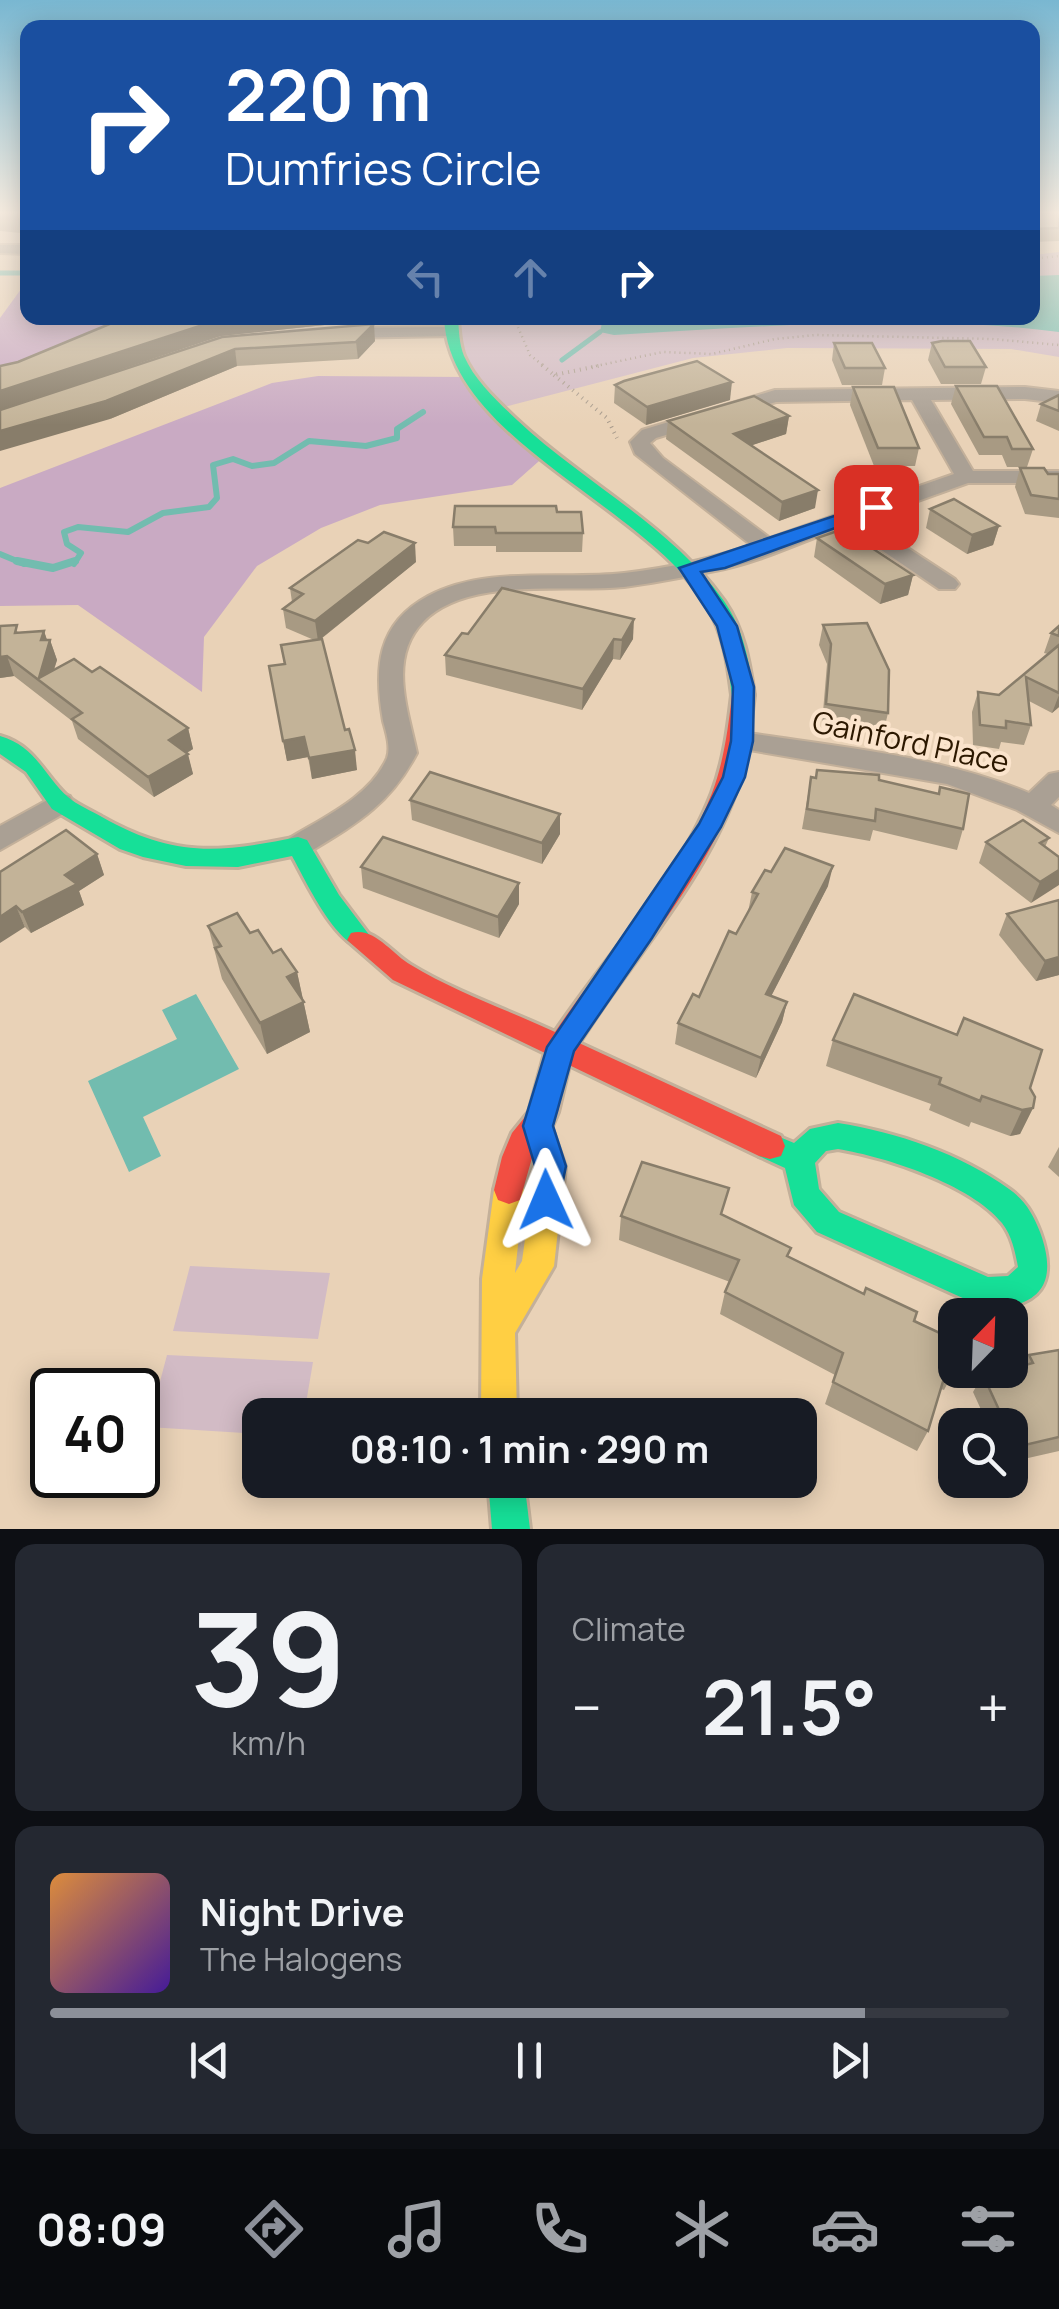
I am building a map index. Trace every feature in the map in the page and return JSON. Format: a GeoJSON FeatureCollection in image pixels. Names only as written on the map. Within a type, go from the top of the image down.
{"type":"FeatureCollection","features":[{"type":"Feature","properties":{"kind":"street"},"geometry":{"type":"LineString","coordinates":[[320,334],[450,325],[456,360],[465,377],[518,431],[689,568],[727,626],[744,687],[742,741],[734,777],[709,827],[643,931],[561,1047],[538,1126],[523,1141],[501,1214],[499,1398]]}},
{"type":"Feature","properties":{"kind":"street"},"geometry":{"type":"LineString","coordinates":[[918,394],[966,477]]}},
{"type":"Feature","properties":{"kind":"street"},"geometry":{"type":"LineString","coordinates":[[765,545],[642,450],[640,442],[649,434],[775,396],[1059,397]]}},
{"type":"Feature","properties":{"kind":"street"},"geometry":{"type":"LineString","coordinates":[[0,743],[34,767],[60,803],[129,843],[152,851],[186,857],[238,858],[298,846],[361,808],[403,753],[388,667],[402,631],[438,600],[461,590],[515,583],[623,580],[718,564],[966,477],[1059,477]]}},
{"type":"Feature","properties":{"kind":"street"},"geometry":{"type":"LineString","coordinates":[[846,517],[947,584]]}},
{"type":"Feature","properties":{"kind":"street","name":"Gainford Place"},"geometry":{"type":"LineString","coordinates":[[742,741],[931,772],[990,787],[1034,804],[1059,823]]}},
{"type":"Feature","properties":{"kind":"street"},"geometry":{"type":"LineString","coordinates":[[1034,804],[1059,781]]}},
{"type":"Feature","properties":{"kind":"street"},"geometry":{"type":"LineString","coordinates":[[0,840],[60,803]]}},
{"type":"Feature","properties":{"kind":"street"},"geometry":{"type":"LineString","coordinates":[[298,846],[349,932],[402,973],[798,1160]]}},
{"type":"Feature","properties":{"kind":"street"},"geometry":{"type":"LineString","coordinates":[[500,1327],[538,1266],[550,1166],[538,1126]]}},
{"type":"Feature","properties":{"kind":"street"},"geometry":{"type":"LineString","coordinates":[[845,1133],[872,1141],[999,1199],[1019,1220],[1032,1250],[1036,1274],[1015,1292],[987,1293],[828,1222],[809,1207],[800,1188],[798,1160],[820,1137],[845,1133]]}},
{"type":"Feature","properties":{"kind":"street"},"geometry":{"type":"LineString","coordinates":[[507,1498],[510,1529]]}},
{"type":"Feature","properties":{"kind":"path"},"geometry":{"type":"LineString","coordinates":[[517,325],[530,354],[613,424],[621,443],[642,450]]}},
{"type":"Feature","properties":{"kind":"path"},"geometry":{"type":"LineString","coordinates":[[554,375],[664,352],[712,354],[775,339],[816,335],[992,339],[1059,345]]}},
{"type":"Feature","properties":{"kind":"shaded area"},"geometry":{"type":"Polygon","coordinates":[[[1040,282],[1059,282],[1059,357],[1011,349],[787,348],[693,358],[496,409],[449,327],[1040,325],[1040,282]]]}},
{"type":"Feature","properties":{"kind":"shaded area"},"geometry":{"type":"Polygon","coordinates":[[[20,291],[20,325],[144,325],[0,373],[0,318],[20,291]]]}},
{"type":"Feature","properties":{"kind":"shaded area"},"geometry":{"type":"Polygon","coordinates":[[[318,376],[465,377],[547,454],[512,485],[380,505],[321,528],[257,566],[204,637],[202,692],[78,605],[0,606],[0,488],[272,383],[318,376]]]}},
{"type":"Feature","properties":{"kind":"shaded area"},"geometry":{"type":"Polygon","coordinates":[[[190,1266],[330,1273],[318,1339],[173,1331],[190,1266]]]}},
{"type":"Feature","properties":{"kind":"shaded area"},"geometry":{"type":"Polygon","coordinates":[[[167,1355],[313,1362],[307,1398],[242,1398],[242,1433],[160,1428],[160,1382],[167,1355]]]}},
{"type":"Feature","properties":{"kind":"water"},"geometry":{"type":"Polygon","coordinates":[[[1040,282],[1059,282],[1059,332],[987,325],[1040,325],[1040,282]]]}},
{"type":"Feature","properties":{"kind":"water"},"geometry":{"type":"Polygon","coordinates":[[[602,325],[808,325],[614,335],[600,332],[602,325]]]}},
{"type":"Feature","properties":{"kind":"water"},"geometry":{"type":"Polygon","coordinates":[[[196,994],[239,1069],[143,1117],[161,1156],[129,1172],[88,1081],[177,1039],[162,1010],[196,994]]]}},
{"type":"Feature","properties":{"kind":"building"},"geometry":{"type":"Polygon","coordinates":[[[107,325],[203,325],[0,391],[0,366],[107,325]]]}},
{"type":"Feature","properties":{"kind":"building"},"geometry":{"type":"Polygon","coordinates":[[[373,325],[356,342],[235,349],[106,401],[0,431],[0,410],[222,337],[373,325]]]}},
{"type":"Feature","properties":{"kind":"building"},"geometry":{"type":"Polygon","coordinates":[[[970,341],[986,367],[945,367],[932,343],[970,341]]]}},
{"type":"Feature","properties":{"kind":"building"},"geometry":{"type":"Polygon","coordinates":[[[834,343],[872,343],[885,368],[845,368],[834,343]]]}},
{"type":"Feature","properties":{"kind":"building"},"geometry":{"type":"Polygon","coordinates":[[[697,361],[732,382],[647,407],[615,385],[624,381],[697,361]]]}},
{"type":"Feature","properties":{"kind":"building"},"geometry":{"type":"Polygon","coordinates":[[[956,386],[997,386],[1033,449],[1012,449],[1007,437],[984,437],[956,386]]]}},
{"type":"Feature","properties":{"kind":"building"},"geometry":{"type":"Polygon","coordinates":[[[853,387],[894,387],[919,448],[878,448],[853,387]]]}},
{"type":"Feature","properties":{"kind":"building"},"geometry":{"type":"Polygon","coordinates":[[[1059,395],[1059,411],[1041,404],[1059,395]]]}},
{"type":"Feature","properties":{"kind":"building"},"geometry":{"type":"Polygon","coordinates":[[[754,396],[789,416],[734,434],[818,490],[782,502],[668,421],[754,396]]]}},
{"type":"Feature","properties":{"kind":"building"},"geometry":{"type":"Polygon","coordinates":[[[1020,468],[1044,468],[1048,474],[1059,474],[1059,499],[1031,495],[1020,468]]]}},
{"type":"Feature","properties":{"kind":"building"},"geometry":{"type":"Polygon","coordinates":[[[954,499],[999,526],[972,535],[930,509],[954,499]]]}},
{"type":"Feature","properties":{"kind":"building"},"geometry":{"type":"Polygon","coordinates":[[[455,506],[556,506],[557,512],[581,512],[583,533],[496,533],[495,527],[453,527],[455,506]]]}},
{"type":"Feature","properties":{"kind":"building"},"geometry":{"type":"Polygon","coordinates":[[[843,529],[913,575],[885,584],[817,538],[843,529]]]}},
{"type":"Feature","properties":{"kind":"building"},"geometry":{"type":"Polygon","coordinates":[[[384,532],[415,543],[315,621],[283,609],[303,594],[290,588],[358,540],[368,543],[384,532]]]}},
{"type":"Feature","properties":{"kind":"building"},"geometry":{"type":"Polygon","coordinates":[[[502,588],[634,619],[622,640],[614,639],[583,689],[445,655],[462,633],[468,634],[502,588]]]}},
{"type":"Feature","properties":{"kind":"building"},"geometry":{"type":"Polygon","coordinates":[[[867,623],[889,670],[888,713],[826,704],[831,644],[823,625],[867,623]]]}},
{"type":"Feature","properties":{"kind":"building"},"geometry":{"type":"Polygon","coordinates":[[[17,625],[15,633],[44,631],[41,640],[50,640],[39,678],[74,659],[92,672],[100,667],[188,728],[169,740],[188,754],[148,777],[72,719],[82,713],[7,656],[0,657],[0,626],[17,625]]]}},
{"type":"Feature","properties":{"kind":"building"},"geometry":{"type":"Polygon","coordinates":[[[322,639],[345,730],[349,729],[355,750],[309,758],[304,737],[283,741],[269,666],[285,664],[281,645],[322,639]]]}},
{"type":"Feature","properties":{"kind":"building"},"geometry":{"type":"Polygon","coordinates":[[[1059,645],[1059,693],[1026,677],[1031,725],[1006,721],[1006,728],[980,725],[978,692],[999,695],[1059,645]]]}},
{"type":"Feature","properties":{"kind":"building"},"geometry":{"type":"Polygon","coordinates":[[[817,770],[879,775],[879,780],[939,794],[940,787],[969,794],[963,829],[876,809],[875,821],[807,809],[811,777],[816,778],[817,770]]]}},
{"type":"Feature","properties":{"kind":"building"},"geometry":{"type":"Polygon","coordinates":[[[430,772],[560,814],[542,843],[410,800],[430,772]]]}},
{"type":"Feature","properties":{"kind":"building"},"geometry":{"type":"Polygon","coordinates":[[[1023,820],[1049,838],[1040,843],[1059,857],[1059,870],[1040,882],[986,842],[1023,820]]]}},
{"type":"Feature","properties":{"kind":"building"},"geometry":{"type":"Polygon","coordinates":[[[66,830],[97,854],[65,875],[77,884],[22,912],[16,906],[0,917],[0,872],[66,830]]]}},
{"type":"Feature","properties":{"kind":"building"},"geometry":{"type":"Polygon","coordinates":[[[383,837],[519,883],[498,917],[361,867],[383,837]]]}},
{"type":"Feature","properties":{"kind":"building"},"geometry":{"type":"Polygon","coordinates":[[[785,848],[833,866],[766,994],[787,1002],[761,1058],[678,1023],[693,994],[699,997],[729,931],[736,934],[758,894],[752,892],[765,870],[771,872],[785,848]]]}},
{"type":"Feature","properties":{"kind":"building"},"geometry":{"type":"Polygon","coordinates":[[[1059,900],[1059,957],[1045,961],[1007,914],[1059,900]]]}},
{"type":"Feature","properties":{"kind":"building"},"geometry":{"type":"Polygon","coordinates":[[[237,913],[250,933],[258,930],[273,953],[281,949],[297,972],[287,977],[304,1002],[260,1023],[215,948],[221,946],[208,926],[237,913]]]}},
{"type":"Feature","properties":{"kind":"building"},"geometry":{"type":"Polygon","coordinates":[[[854,994],[957,1035],[964,1018],[1042,1050],[1030,1088],[1035,1097],[1033,1108],[1022,1110],[982,1096],[980,1101],[939,1084],[941,1078],[833,1040],[854,994]]]}},
{"type":"Feature","properties":{"kind":"building"},"geometry":{"type":"Polygon","coordinates":[[[642,1162],[729,1188],[721,1214],[791,1248],[787,1256],[864,1294],[866,1288],[917,1312],[914,1321],[938,1332],[938,1388],[941,1388],[928,1431],[833,1382],[843,1353],[725,1292],[739,1260],[621,1216],[642,1162]]]}},
{"type":"Feature","properties":{"kind":"building"},"geometry":{"type":"Polygon","coordinates":[[[1059,1350],[1059,1437],[1028,1444],[1028,1408],[998,1408],[989,1388],[1028,1388],[1028,1364],[1033,1363],[1029,1355],[1059,1350]]]}},
{"type":"Feature","properties":{"kind":"waterway"},"geometry":{"type":"LineString","coordinates":[[562,360],[600,332]]}},
{"type":"Feature","properties":{"kind":"waterway"},"geometry":{"type":"LineString","coordinates":[[74,564],[81,553],[67,544],[64,532],[78,527],[128,532],[163,513],[209,507],[217,498],[213,465],[233,459],[252,466],[274,463],[309,441],[366,446],[397,438],[397,429],[423,412]]}},
{"type":"Feature","properties":{"kind":"waterway"},"geometry":{"type":"LineString","coordinates":[[0,554],[24,564]]}},
{"type":"Feature","properties":{"kind":"waterway"},"geometry":{"type":"LineString","coordinates":[[17,561],[53,568],[75,561]]}},
{"type":"Feature","properties":{"kind":"traffic: fast"},"geometry":{"type":"LineString","coordinates":[[451,325],[457,356],[492,405],[525,437],[648,532],[686,567],[716,605],[737,647],[743,695]]}},
{"type":"Feature","properties":{"kind":"traffic: fast"},"geometry":{"type":"LineString","coordinates":[[0,743],[34,767],[60,803],[129,843],[152,851],[186,857],[238,858],[298,846],[330,902],[360,940]]}},
{"type":"Feature","properties":{"kind":"traffic: fast"},"geometry":{"type":"LineString","coordinates":[[770,1146],[799,1160],[805,1195],[828,1222],[987,1293],[1015,1292],[1035,1273],[1027,1239],[1009,1208],[948,1171],[889,1148],[838,1136],[821,1138],[799,1160]]}},
{"type":"Feature","properties":{"kind":"traffic: fast"},"geometry":{"type":"LineString","coordinates":[[508,1498],[511,1529]]}},
{"type":"Feature","properties":{"kind":"traffic: slow"},"geometry":{"type":"LineString","coordinates":[[500,1327],[538,1266],[550,1167],[538,1126]]}},
{"type":"Feature","properties":{"kind":"traffic: slow"},"geometry":{"type":"LineString","coordinates":[[499,1398],[498,1279],[509,1190]]}},
{"type":"Feature","properties":{"kind":"traffic: jam"},"geometry":{"type":"LineString","coordinates":[[509,1190],[521,1146],[543,1112],[564,1042],[703,837],[723,794],[737,746],[743,695]]}},
{"type":"Feature","properties":{"kind":"traffic: jam"},"geometry":{"type":"LineString","coordinates":[[360,940],[402,973],[770,1146]]}},
{"type":"Feature","properties":{"kind":"route"},"geometry":{"type":"LineString","coordinates":[[546,1200],[550,1166],[538,1126],[561,1047],[643,931],[709,827],[734,777],[742,741],[744,687],[727,626],[689,568],[718,564],[876,507]]}}]}
